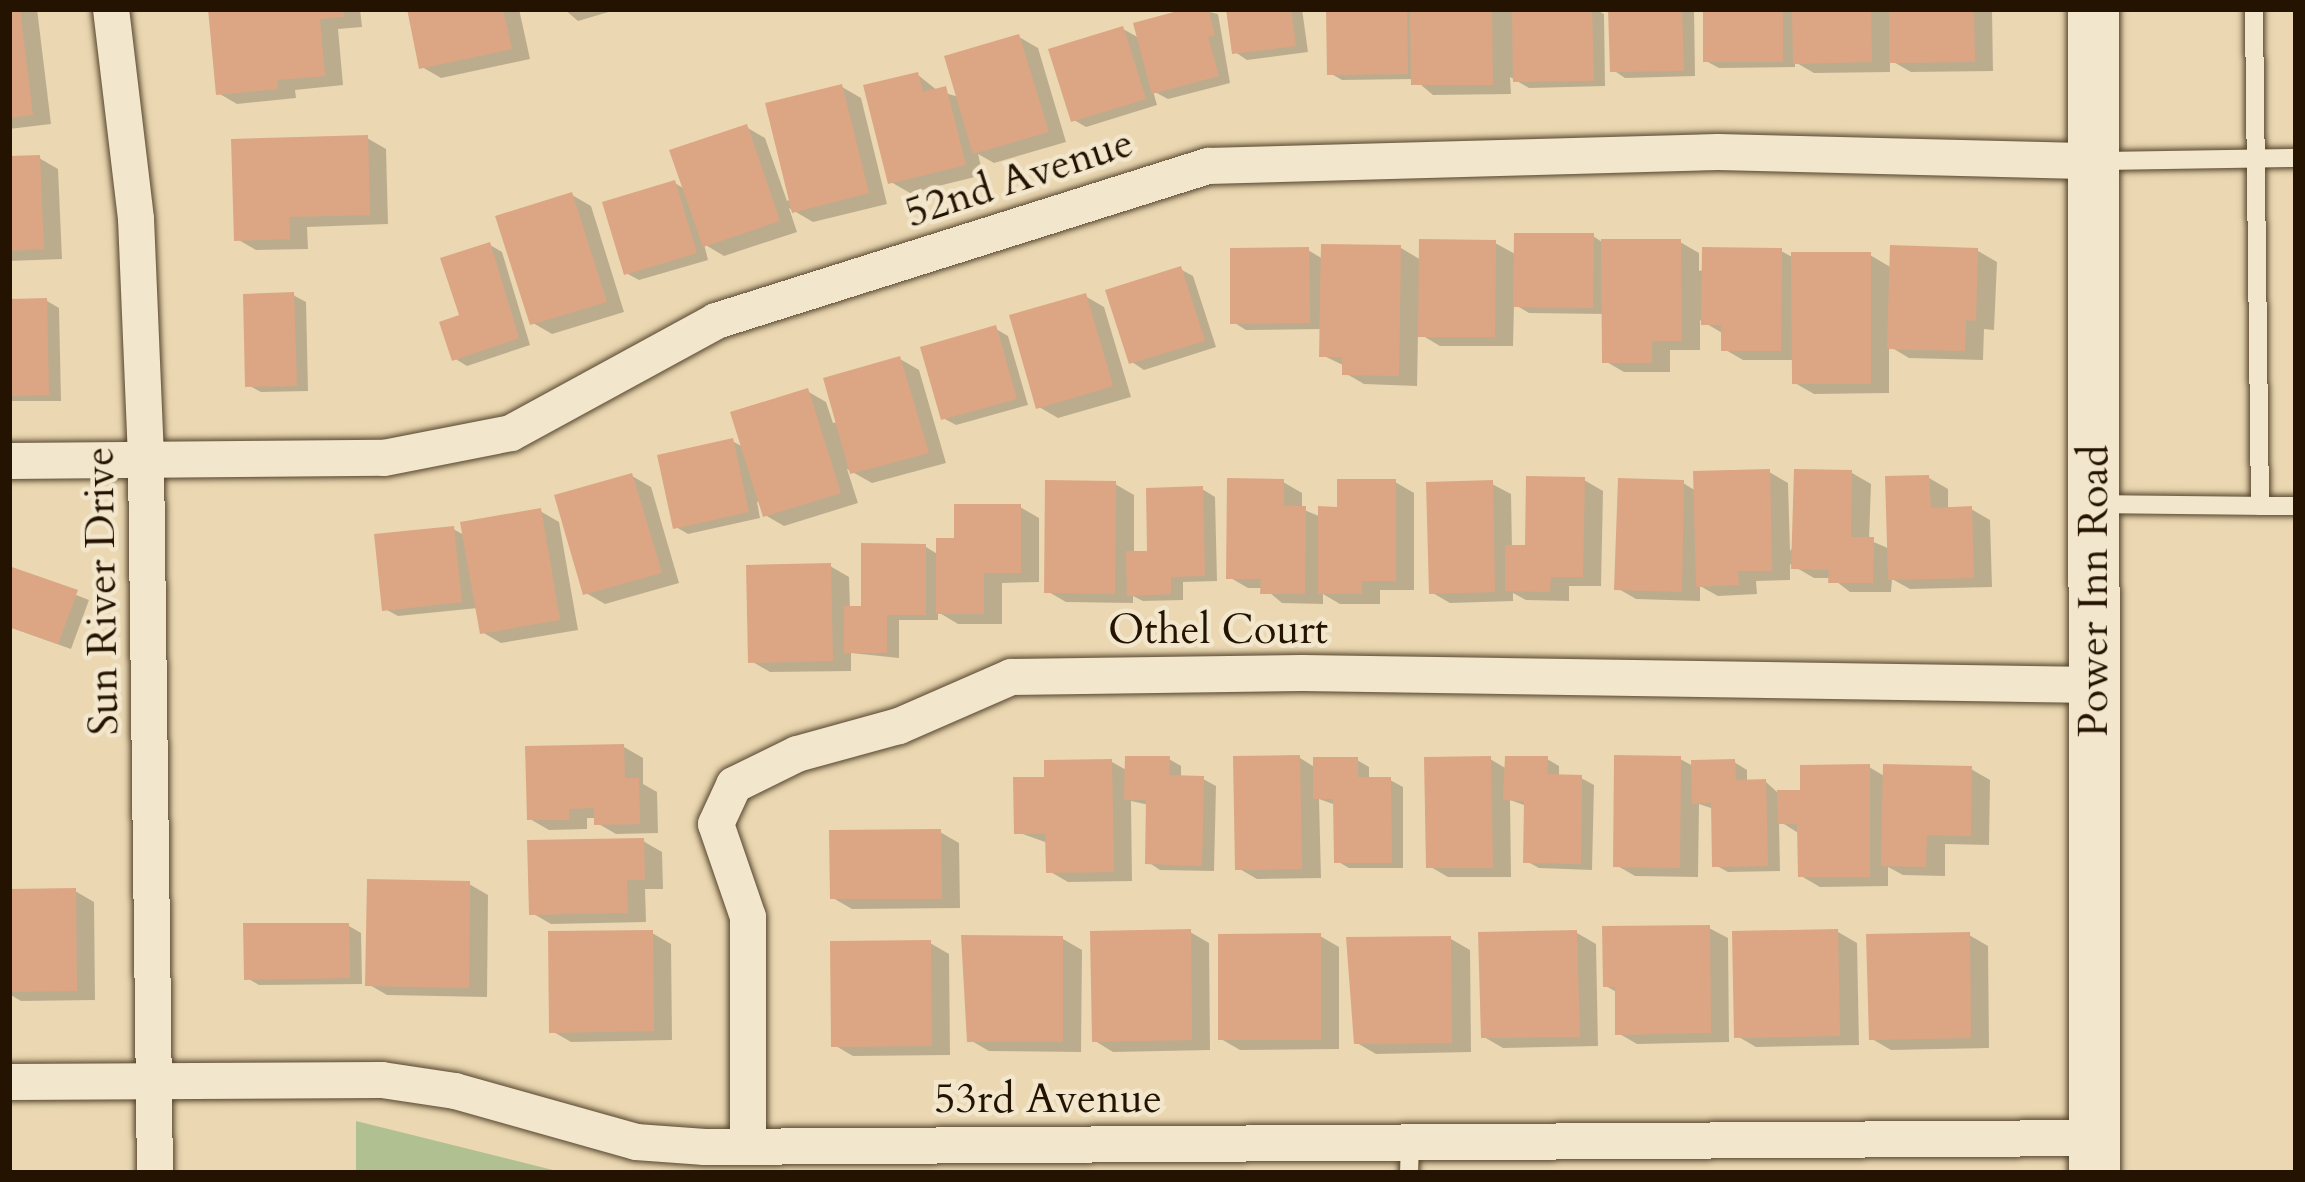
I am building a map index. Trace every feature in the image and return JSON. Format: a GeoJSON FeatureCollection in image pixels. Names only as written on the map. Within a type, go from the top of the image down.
{"type":"FeatureCollection","features":[{"type":"Feature","properties":{"kind":"main road","name":"Power Inn Road"},"geometry":{"type":"LineString","coordinates":[[2092,9],[2095,1155]]}},
{"type":"Feature","properties":{"kind":"street","name":"Sun River Drive"},"geometry":{"type":"LineString","coordinates":[[111,9],[136,219],[146,460],[155,1173]]}},
{"type":"Feature","properties":{"kind":"street","name":"52nd Avenue"},"geometry":{"type":"LineString","coordinates":[[9,461],[384,458],[511,433],[716,321],[1208,166],[1718,152],[2093,161]]}},
{"type":"Feature","properties":{"kind":"street","name":"Othel Court"},"geometry":{"type":"LineString","coordinates":[[748,1147],[748,916],[716,824],[734,785],[797,754],[899,726],[1011,677],[1302,673],[2095,685]]}},
{"type":"Feature","properties":{"kind":"street","name":"53rd Avenue"},"geometry":{"type":"LineString","coordinates":[[9,1082],[382,1080],[455,1091],[636,1142],[748,1147],[1410,1157],[2095,1155]]}},
{"type":"Feature","properties":{"kind":"lane"},"geometry":{"type":"LineString","coordinates":[[2254,9],[2260,506]]}},
{"type":"Feature","properties":{"kind":"lane"},"geometry":{"type":"LineString","coordinates":[[2093,161],[2296,158]]}},
{"type":"Feature","properties":{"kind":"lane"},"geometry":{"type":"LineString","coordinates":[[2094,504],[2296,506]]}},
{"type":"Feature","properties":{"kind":"green space"},"geometry":{"type":"Polygon","coordinates":[[[356,1121],[565,1173],[356,1173],[356,1121]]]}},
{"type":"Feature","properties":{"kind":"building"},"geometry":{"type":"Polygon","coordinates":[[[9,9],[20,9],[33,115],[9,118],[9,9]]]}},
{"type":"Feature","properties":{"kind":"building"},"geometry":{"type":"Polygon","coordinates":[[[208,9],[343,9],[344,17],[320,19],[325,76],[277,80],[278,89],[216,95],[208,9]]]}},
{"type":"Feature","properties":{"kind":"building"},"geometry":{"type":"Polygon","coordinates":[[[407,9],[503,9],[512,49],[419,69],[407,9]]]}},
{"type":"Feature","properties":{"kind":"building"},"geometry":{"type":"Polygon","coordinates":[[[1185,9],[1208,9],[1215,35],[1208,37],[1219,76],[1152,94],[1133,23],[1185,9]]]}},
{"type":"Feature","properties":{"kind":"building"},"geometry":{"type":"Polygon","coordinates":[[[1226,9],[1291,9],[1296,46],[1232,54],[1226,9]]]}},
{"type":"Feature","properties":{"kind":"building"},"geometry":{"type":"Polygon","coordinates":[[[1326,9],[1407,9],[1408,74],[1327,75],[1326,9]]]}},
{"type":"Feature","properties":{"kind":"building"},"geometry":{"type":"Polygon","coordinates":[[[1410,9],[1492,9],[1493,85],[1411,85],[1410,9]]]}},
{"type":"Feature","properties":{"kind":"building"},"geometry":{"type":"Polygon","coordinates":[[[1512,9],[1592,9],[1594,81],[1513,82],[1512,9]]]}},
{"type":"Feature","properties":{"kind":"building"},"geometry":{"type":"Polygon","coordinates":[[[1608,9],[1682,9],[1684,71],[1610,72],[1608,9]]]}},
{"type":"Feature","properties":{"kind":"building"},"geometry":{"type":"Polygon","coordinates":[[[1703,9],[1783,9],[1783,62],[1703,62],[1703,9]]]}},
{"type":"Feature","properties":{"kind":"building"},"geometry":{"type":"Polygon","coordinates":[[[1792,9],[1871,9],[1872,62],[1793,64],[1792,9]]]}},
{"type":"Feature","properties":{"kind":"building"},"geometry":{"type":"Polygon","coordinates":[[[1889,9],[1974,9],[1975,62],[1889,63],[1889,9]]]}},
{"type":"Feature","properties":{"kind":"building"},"geometry":{"type":"Polygon","coordinates":[[[1123,26],[1146,99],[1071,122],[1048,49],[1123,26]]]}},
{"type":"Feature","properties":{"kind":"building"},"geometry":{"type":"Polygon","coordinates":[[[1019,34],[1049,132],[973,154],[944,56],[1019,34]]]}},
{"type":"Feature","properties":{"kind":"building"},"geometry":{"type":"Polygon","coordinates":[[[918,72],[923,92],[946,86],[966,165],[888,184],[863,85],[918,72]]]}},
{"type":"Feature","properties":{"kind":"building"},"geometry":{"type":"Polygon","coordinates":[[[842,84],[869,193],[792,213],[765,103],[842,84]]]}},
{"type":"Feature","properties":{"kind":"building"},"geometry":{"type":"Polygon","coordinates":[[[747,124],[780,221],[703,247],[669,150],[747,124]]]}},
{"type":"Feature","properties":{"kind":"building"},"geometry":{"type":"Polygon","coordinates":[[[368,135],[370,215],[289,217],[290,239],[234,241],[231,139],[368,135]]]}},
{"type":"Feature","properties":{"kind":"building"},"geometry":{"type":"Polygon","coordinates":[[[40,155],[44,249],[9,251],[9,156],[40,155]]]}},
{"type":"Feature","properties":{"kind":"building"},"geometry":{"type":"Polygon","coordinates":[[[675,180],[697,253],[624,275],[602,202],[675,180]]]}},
{"type":"Feature","properties":{"kind":"building"},"geometry":{"type":"Polygon","coordinates":[[[572,192],[607,302],[530,325],[495,216],[572,192]]]}},
{"type":"Feature","properties":{"kind":"building"},"geometry":{"type":"Polygon","coordinates":[[[1514,233],[1594,233],[1593,308],[1513,307],[1514,233]]]}},
{"type":"Feature","properties":{"kind":"building"},"geometry":{"type":"Polygon","coordinates":[[[1419,239],[1496,240],[1495,337],[1418,337],[1419,239]]]}},
{"type":"Feature","properties":{"kind":"building"},"geometry":{"type":"Polygon","coordinates":[[[1601,239],[1681,239],[1682,341],[1652,341],[1652,363],[1602,363],[1601,239]]]}},
{"type":"Feature","properties":{"kind":"building"},"geometry":{"type":"Polygon","coordinates":[[[490,242],[519,338],[452,361],[439,322],[459,315],[440,258],[490,242]]]}},
{"type":"Feature","properties":{"kind":"building"},"geometry":{"type":"Polygon","coordinates":[[[1321,244],[1401,245],[1399,376],[1342,375],[1342,357],[1319,357],[1321,244]]]}},
{"type":"Feature","properties":{"kind":"building"},"geometry":{"type":"Polygon","coordinates":[[[1890,245],[1978,248],[1976,321],[1966,320],[1965,351],[1887,349],[1890,245]]]}},
{"type":"Feature","properties":{"kind":"building"},"geometry":{"type":"Polygon","coordinates":[[[1309,247],[1310,323],[1230,324],[1230,248],[1309,247]]]}},
{"type":"Feature","properties":{"kind":"building"},"geometry":{"type":"Polygon","coordinates":[[[1702,247],[1782,248],[1781,351],[1721,351],[1721,325],[1701,325],[1702,247]]]}},
{"type":"Feature","properties":{"kind":"building"},"geometry":{"type":"Polygon","coordinates":[[[1791,252],[1871,252],[1871,384],[1792,384],[1791,252]]]}},
{"type":"Feature","properties":{"kind":"building"},"geometry":{"type":"Polygon","coordinates":[[[1181,266],[1205,341],[1129,364],[1105,290],[1181,266]]]}},
{"type":"Feature","properties":{"kind":"building"},"geometry":{"type":"Polygon","coordinates":[[[294,292],[297,386],[245,387],[243,294],[294,292]]]}},
{"type":"Feature","properties":{"kind":"building"},"geometry":{"type":"Polygon","coordinates":[[[1086,293],[1113,386],[1036,409],[1009,315],[1086,293]]]}},
{"type":"Feature","properties":{"kind":"building"},"geometry":{"type":"Polygon","coordinates":[[[47,298],[49,395],[9,396],[9,299],[47,298]]]}},
{"type":"Feature","properties":{"kind":"building"},"geometry":{"type":"Polygon","coordinates":[[[996,325],[1017,399],[941,420],[920,347],[996,325]]]}},
{"type":"Feature","properties":{"kind":"building"},"geometry":{"type":"Polygon","coordinates":[[[900,356],[929,453],[850,474],[823,378],[900,356]]]}},
{"type":"Feature","properties":{"kind":"building"},"geometry":{"type":"Polygon","coordinates":[[[808,388],[841,493],[763,517],[730,412],[808,388]]]}},
{"type":"Feature","properties":{"kind":"building"},"geometry":{"type":"Polygon","coordinates":[[[733,438],[749,512],[673,529],[657,455],[733,438]]]}},
{"type":"Feature","properties":{"kind":"building"},"geometry":{"type":"Polygon","coordinates":[[[1770,469],[1772,571],[1738,571],[1739,585],[1696,587],[1693,471],[1770,469]]]}},
{"type":"Feature","properties":{"kind":"building"},"geometry":{"type":"Polygon","coordinates":[[[1794,469],[1852,470],[1851,537],[1874,537],[1873,583],[1828,583],[1829,570],[1791,569],[1794,469]]]}},
{"type":"Feature","properties":{"kind":"building"},"geometry":{"type":"Polygon","coordinates":[[[632,473],[662,573],[583,595],[554,495],[632,473]]]}},
{"type":"Feature","properties":{"kind":"building"},"geometry":{"type":"Polygon","coordinates":[[[1929,475],[1931,508],[1972,506],[1974,578],[1888,580],[1885,476],[1929,475]]]}},
{"type":"Feature","properties":{"kind":"building"},"geometry":{"type":"Polygon","coordinates":[[[1526,476],[1585,477],[1583,577],[1551,577],[1550,592],[1505,591],[1505,545],[1525,545],[1526,476]]]}},
{"type":"Feature","properties":{"kind":"building"},"geometry":{"type":"Polygon","coordinates":[[[1227,478],[1284,479],[1284,506],[1306,506],[1305,594],[1260,594],[1261,579],[1226,579],[1227,478]]]}},
{"type":"Feature","properties":{"kind":"building"},"geometry":{"type":"Polygon","coordinates":[[[1618,478],[1684,480],[1682,592],[1614,590],[1618,478]]]}},
{"type":"Feature","properties":{"kind":"building"},"geometry":{"type":"Polygon","coordinates":[[[1337,479],[1396,479],[1396,581],[1362,581],[1362,594],[1318,594],[1318,506],[1337,507],[1337,479]]]}},
{"type":"Feature","properties":{"kind":"building"},"geometry":{"type":"Polygon","coordinates":[[[1045,480],[1116,481],[1115,594],[1044,593],[1045,480]]]}},
{"type":"Feature","properties":{"kind":"building"},"geometry":{"type":"Polygon","coordinates":[[[1493,480],[1495,592],[1429,594],[1426,482],[1493,480]]]}},
{"type":"Feature","properties":{"kind":"building"},"geometry":{"type":"Polygon","coordinates":[[[1203,486],[1205,576],[1171,577],[1171,594],[1127,596],[1126,551],[1147,551],[1146,488],[1203,486]]]}},
{"type":"Feature","properties":{"kind":"building"},"geometry":{"type":"Polygon","coordinates":[[[954,504],[1021,504],[1021,573],[984,573],[984,614],[936,614],[936,538],[954,538],[954,504]]]}},
{"type":"Feature","properties":{"kind":"building"},"geometry":{"type":"Polygon","coordinates":[[[541,508],[560,620],[480,634],[460,522],[541,508]]]}},
{"type":"Feature","properties":{"kind":"building"},"geometry":{"type":"Polygon","coordinates":[[[454,526],[462,602],[382,611],[374,534],[454,526]]]}},
{"type":"Feature","properties":{"kind":"building"},"geometry":{"type":"Polygon","coordinates":[[[861,543],[926,544],[926,615],[887,615],[887,653],[844,653],[844,606],[861,606],[861,543]]]}},
{"type":"Feature","properties":{"kind":"building"},"geometry":{"type":"Polygon","coordinates":[[[831,563],[833,661],[748,663],[746,565],[831,563]]]}},
{"type":"Feature","properties":{"kind":"building"},"geometry":{"type":"Polygon","coordinates":[[[9,566],[78,590],[58,644],[9,627],[9,566]]]}},
{"type":"Feature","properties":{"kind":"building"},"geometry":{"type":"Polygon","coordinates":[[[624,744],[625,778],[639,778],[640,824],[594,825],[594,808],[569,809],[569,820],[527,820],[525,746],[624,744]]]}},
{"type":"Feature","properties":{"kind":"building"},"geometry":{"type":"Polygon","coordinates":[[[1300,755],[1302,869],[1235,870],[1233,756],[1300,755]]]}},
{"type":"Feature","properties":{"kind":"building"},"geometry":{"type":"Polygon","coordinates":[[[1614,755],[1681,756],[1680,868],[1613,867],[1614,755]]]}},
{"type":"Feature","properties":{"kind":"building"},"geometry":{"type":"Polygon","coordinates":[[[1125,756],[1170,756],[1169,775],[1204,776],[1202,866],[1145,864],[1146,800],[1124,800],[1125,756]]]}},
{"type":"Feature","properties":{"kind":"building"},"geometry":{"type":"Polygon","coordinates":[[[1491,756],[1493,868],[1426,868],[1424,757],[1491,756]]]}},
{"type":"Feature","properties":{"kind":"building"},"geometry":{"type":"Polygon","coordinates":[[[1505,756],[1548,756],[1547,774],[1582,775],[1581,864],[1523,863],[1524,801],[1503,800],[1505,756]]]}},
{"type":"Feature","properties":{"kind":"building"},"geometry":{"type":"Polygon","coordinates":[[[1313,757],[1358,757],[1358,777],[1391,777],[1392,863],[1334,863],[1333,799],[1313,799],[1313,757]]]}},
{"type":"Feature","properties":{"kind":"building"},"geometry":{"type":"Polygon","coordinates":[[[1112,759],[1114,872],[1046,873],[1045,834],[1014,834],[1013,777],[1044,777],[1044,760],[1112,759]]]}},
{"type":"Feature","properties":{"kind":"building"},"geometry":{"type":"Polygon","coordinates":[[[1735,759],[1736,780],[1766,779],[1768,866],[1712,867],[1711,803],[1692,804],[1691,760],[1735,759]]]}},
{"type":"Feature","properties":{"kind":"building"},"geometry":{"type":"Polygon","coordinates":[[[1870,764],[1870,877],[1798,877],[1797,824],[1778,824],[1777,790],[1800,790],[1800,765],[1870,764]]]}},
{"type":"Feature","properties":{"kind":"building"},"geometry":{"type":"Polygon","coordinates":[[[1883,764],[1972,766],[1971,836],[1927,835],[1926,867],[1881,866],[1883,764]]]}},
{"type":"Feature","properties":{"kind":"building"},"geometry":{"type":"Polygon","coordinates":[[[941,829],[942,899],[830,899],[829,830],[941,829]]]}},
{"type":"Feature","properties":{"kind":"building"},"geometry":{"type":"Polygon","coordinates":[[[644,838],[645,880],[627,880],[628,913],[529,915],[527,840],[644,838]]]}},
{"type":"Feature","properties":{"kind":"building"},"geometry":{"type":"Polygon","coordinates":[[[367,879],[470,881],[469,988],[365,986],[367,879]]]}},
{"type":"Feature","properties":{"kind":"building"},"geometry":{"type":"Polygon","coordinates":[[[76,888],[77,991],[9,992],[9,889],[76,888]]]}},
{"type":"Feature","properties":{"kind":"building"},"geometry":{"type":"Polygon","coordinates":[[[243,923],[349,923],[350,978],[244,980],[243,923]]]}},
{"type":"Feature","properties":{"kind":"building"},"geometry":{"type":"Polygon","coordinates":[[[1710,925],[1711,1033],[1615,1035],[1615,987],[1603,987],[1602,926],[1710,925]]]}},
{"type":"Feature","properties":{"kind":"building"},"geometry":{"type":"Polygon","coordinates":[[[1191,929],[1192,1040],[1092,1042],[1090,931],[1191,929]]]}},
{"type":"Feature","properties":{"kind":"building"},"geometry":{"type":"Polygon","coordinates":[[[1838,929],[1840,1036],[1734,1038],[1732,931],[1838,929]]]}},
{"type":"Feature","properties":{"kind":"building"},"geometry":{"type":"Polygon","coordinates":[[[653,930],[654,1031],[549,1033],[548,931],[653,930]]]}},
{"type":"Feature","properties":{"kind":"building"},"geometry":{"type":"Polygon","coordinates":[[[1577,930],[1580,1037],[1481,1038],[1478,932],[1577,930]]]}},
{"type":"Feature","properties":{"kind":"building"},"geometry":{"type":"Polygon","coordinates":[[[1970,932],[1971,1038],[1869,1040],[1866,934],[1970,932]]]}},
{"type":"Feature","properties":{"kind":"building"},"geometry":{"type":"Polygon","coordinates":[[[1321,933],[1321,1040],[1218,1040],[1218,934],[1321,933]]]}},
{"type":"Feature","properties":{"kind":"building"},"geometry":{"type":"Polygon","coordinates":[[[961,935],[1063,936],[1063,1042],[967,1042],[961,935]]]}},
{"type":"Feature","properties":{"kind":"building"},"geometry":{"type":"Polygon","coordinates":[[[1451,936],[1452,1043],[1354,1044],[1346,937],[1451,936]]]}},
{"type":"Feature","properties":{"kind":"building"},"geometry":{"type":"Polygon","coordinates":[[[931,940],[932,1046],[831,1047],[830,941],[931,940]]]}}]}
